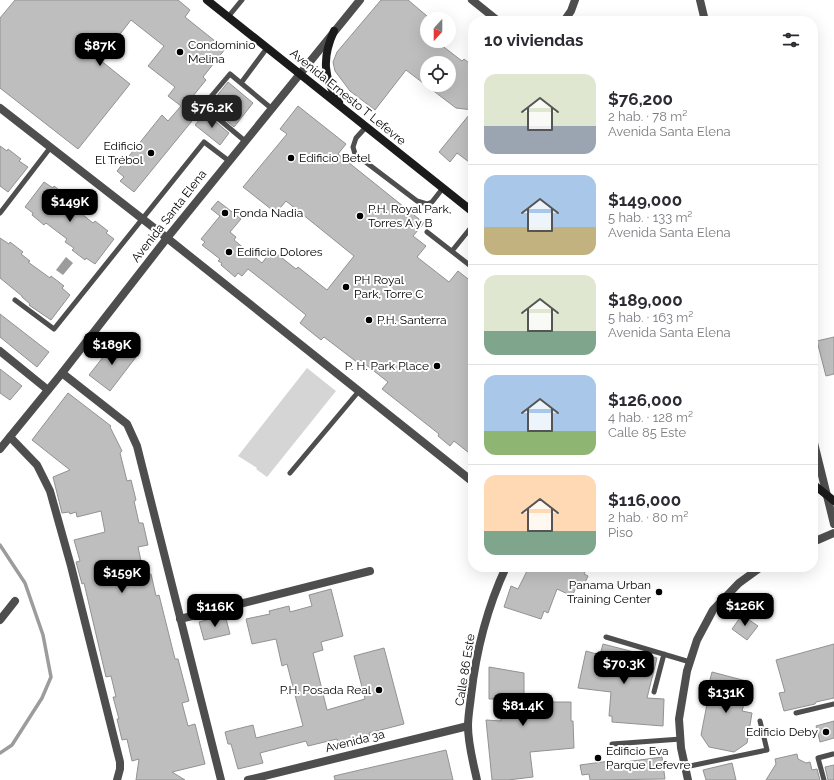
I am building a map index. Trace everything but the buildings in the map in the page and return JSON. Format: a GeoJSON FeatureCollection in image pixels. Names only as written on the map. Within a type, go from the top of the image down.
{"type":"FeatureCollection","features":[{"type":"Feature","properties":{"kind":"main road","name":"Avenida Ernesto T Lefevre"},"geometry":{"type":"LineString","coordinates":[[207,0],[468,208]]}},
{"type":"Feature","properties":{"kind":"main road"},"geometry":{"type":"LineString","coordinates":[[334,31],[328,45],[326,68],[329,86],[343,109]]}},
{"type":"Feature","properties":{"kind":"main road"},"geometry":{"type":"LineString","coordinates":[[818,488],[834,501]]}},
{"type":"Feature","properties":{"kind":"street","name":"Avenida Santa Elena"},"geometry":{"type":"LineString","coordinates":[[0,449],[62,373],[271,108],[360,0]]}},
{"type":"Feature","properties":{"kind":"street"},"geometry":{"type":"LineString","coordinates":[[472,0],[492,16]]}},
{"type":"Feature","properties":{"kind":"street"},"geometry":{"type":"LineString","coordinates":[[568,16],[575,0]]}},
{"type":"Feature","properties":{"kind":"street"},"geometry":{"type":"LineString","coordinates":[[700,0],[704,16]]}},
{"type":"Feature","properties":{"kind":"street"},"geometry":{"type":"LineString","coordinates":[[0,108],[142,218],[468,478]]}},
{"type":"Feature","properties":{"kind":"street"},"geometry":{"type":"LineString","coordinates":[[0,351],[48,390]]}},
{"type":"Feature","properties":{"kind":"street"},"geometry":{"type":"LineString","coordinates":[[62,373],[127,424],[137,446],[221,780]]}},
{"type":"Feature","properties":{"kind":"street"},"geometry":{"type":"LineString","coordinates":[[10,437],[36,465],[50,491],[71,566],[120,762],[117,780]]}},
{"type":"Feature","properties":{"kind":"street"},"geometry":{"type":"LineString","coordinates":[[818,459],[834,524]]}},
{"type":"Feature","properties":{"kind":"street"},"geometry":{"type":"LineString","coordinates":[[818,540],[834,533]]}},
{"type":"Feature","properties":{"kind":"street"},"geometry":{"type":"LineString","coordinates":[[180,619],[370,571]]}},
{"type":"Feature","properties":{"kind":"street","name":"Calle 86 Este"},"geometry":{"type":"LineString","coordinates":[[477,780],[471,754],[468,726],[477,653],[496,590],[504,572]]}},
{"type":"Feature","properties":{"kind":"street"},"geometry":{"type":"LineString","coordinates":[[688,780],[679,719],[682,696],[690,662],[697,640],[713,610],[739,583],[754,572]]}},
{"type":"Feature","properties":{"kind":"street"},"geometry":{"type":"LineString","coordinates":[[0,620],[15,601]]}},
{"type":"Feature","properties":{"kind":"street","name":"Avenida 3a"},"geometry":{"type":"LineString","coordinates":[[248,780],[468,726]]}},
{"type":"Feature","properties":{"kind":"lane"},"geometry":{"type":"LineString","coordinates":[[228,16],[242,0]]}},
{"type":"Feature","properties":{"kind":"lane"},"geometry":{"type":"LineString","coordinates":[[241,83],[267,48]]}},
{"type":"Feature","properties":{"kind":"lane"},"geometry":{"type":"LineString","coordinates":[[245,141],[203,106],[230,74],[271,108]]}},
{"type":"Feature","properties":{"kind":"lane"},"geometry":{"type":"LineString","coordinates":[[366,127],[356,138],[353,147],[356,154],[417,201],[427,204],[432,202],[443,188]]}},
{"type":"Feature","properties":{"kind":"lane"},"geometry":{"type":"LineString","coordinates":[[15,300],[54,329],[204,142],[229,161]]}},
{"type":"Feature","properties":{"kind":"lane"},"geometry":{"type":"LineString","coordinates":[[0,213],[50,148]]}},
{"type":"Feature","properties":{"kind":"lane"},"geometry":{"type":"LineString","coordinates":[[452,251],[468,231]]}},
{"type":"Feature","properties":{"kind":"lane"},"geometry":{"type":"LineString","coordinates":[[427,232],[468,264]]}},
{"type":"Feature","properties":{"kind":"lane"},"geometry":{"type":"LineString","coordinates":[[290,473],[359,391]]}},
{"type":"Feature","properties":{"kind":"lane"},"geometry":{"type":"LineString","coordinates":[[606,637],[690,662]]}},
{"type":"Feature","properties":{"kind":"lane"},"geometry":{"type":"LineString","coordinates":[[654,692],[664,654]]}},
{"type":"Feature","properties":{"kind":"lane"},"geometry":{"type":"LineString","coordinates":[[796,713],[834,704]]}},
{"type":"Feature","properties":{"kind":"lane"},"geometry":{"type":"LineString","coordinates":[[685,767],[767,750],[760,722]]}},
{"type":"Feature","properties":{"kind":"lane"},"geometry":{"type":"LineString","coordinates":[[612,744],[681,739]]}},
{"type":"Feature","properties":{"kind":"lane"},"geometry":{"type":"LineString","coordinates":[[824,780],[818,758],[833,754]]}},
{"type":"Feature","properties":{"kind":"shaded area"},"geometry":{"type":"Polygon","coordinates":[[[66,257],[73,263],[63,275],[56,270],[66,257]]]}},
{"type":"Feature","properties":{"kind":"shaded area"},"geometry":{"type":"Polygon","coordinates":[[[307,368],[336,391],[267,477],[256,469],[257,468],[238,456],[307,368]]]}},
{"type":"Feature","properties":{"kind":"waterway"},"geometry":{"type":"LineString","coordinates":[[0,545],[25,583],[43,635],[51,677],[42,698],[12,745],[0,753]]}},
{"type":"Feature","properties":{"kind":"place","name":"Condominio Melina"},"geometry":{"type":"Point","coordinates":[180,52]}},
{"type":"Feature","properties":{"kind":"place","name":"Edificio El Trébol"},"geometry":{"type":"Point","coordinates":[151,153]}},
{"type":"Feature","properties":{"kind":"place","name":"Edificio Betel"},"geometry":{"type":"Point","coordinates":[291,158]}},
{"type":"Feature","properties":{"kind":"place","name":"Fonda Nadia"},"geometry":{"type":"Point","coordinates":[225,213]}},
{"type":"Feature","properties":{"kind":"place","name":"P.H. Royal Park, Torres A y B"},"geometry":{"type":"Point","coordinates":[360,216]}},
{"type":"Feature","properties":{"kind":"place","name":"Edificio Dolores"},"geometry":{"type":"Point","coordinates":[229,252]}},
{"type":"Feature","properties":{"kind":"place","name":"PH Royal Park, Torre C"},"geometry":{"type":"Point","coordinates":[346,287]}},
{"type":"Feature","properties":{"kind":"place","name":"P.H. Santerra"},"geometry":{"type":"Point","coordinates":[369,320]}},
{"type":"Feature","properties":{"kind":"place","name":"P. H. Park Place"},"geometry":{"type":"Point","coordinates":[437,366]}},
{"type":"Feature","properties":{"kind":"place","name":"Panama Urban Training Center"},"geometry":{"type":"Point","coordinates":[659,592]}},
{"type":"Feature","properties":{"kind":"place","name":"P.H. Posada Real"},"geometry":{"type":"Point","coordinates":[379,690]}},
{"type":"Feature","properties":{"kind":"place","name":"Edificio Deby"},"geometry":{"type":"Point","coordinates":[826,732]}},
{"type":"Feature","properties":{"kind":"place","name":"Edificio Eva Parque Lefevre"},"geometry":{"type":"Point","coordinates":[598,758]}}]}
